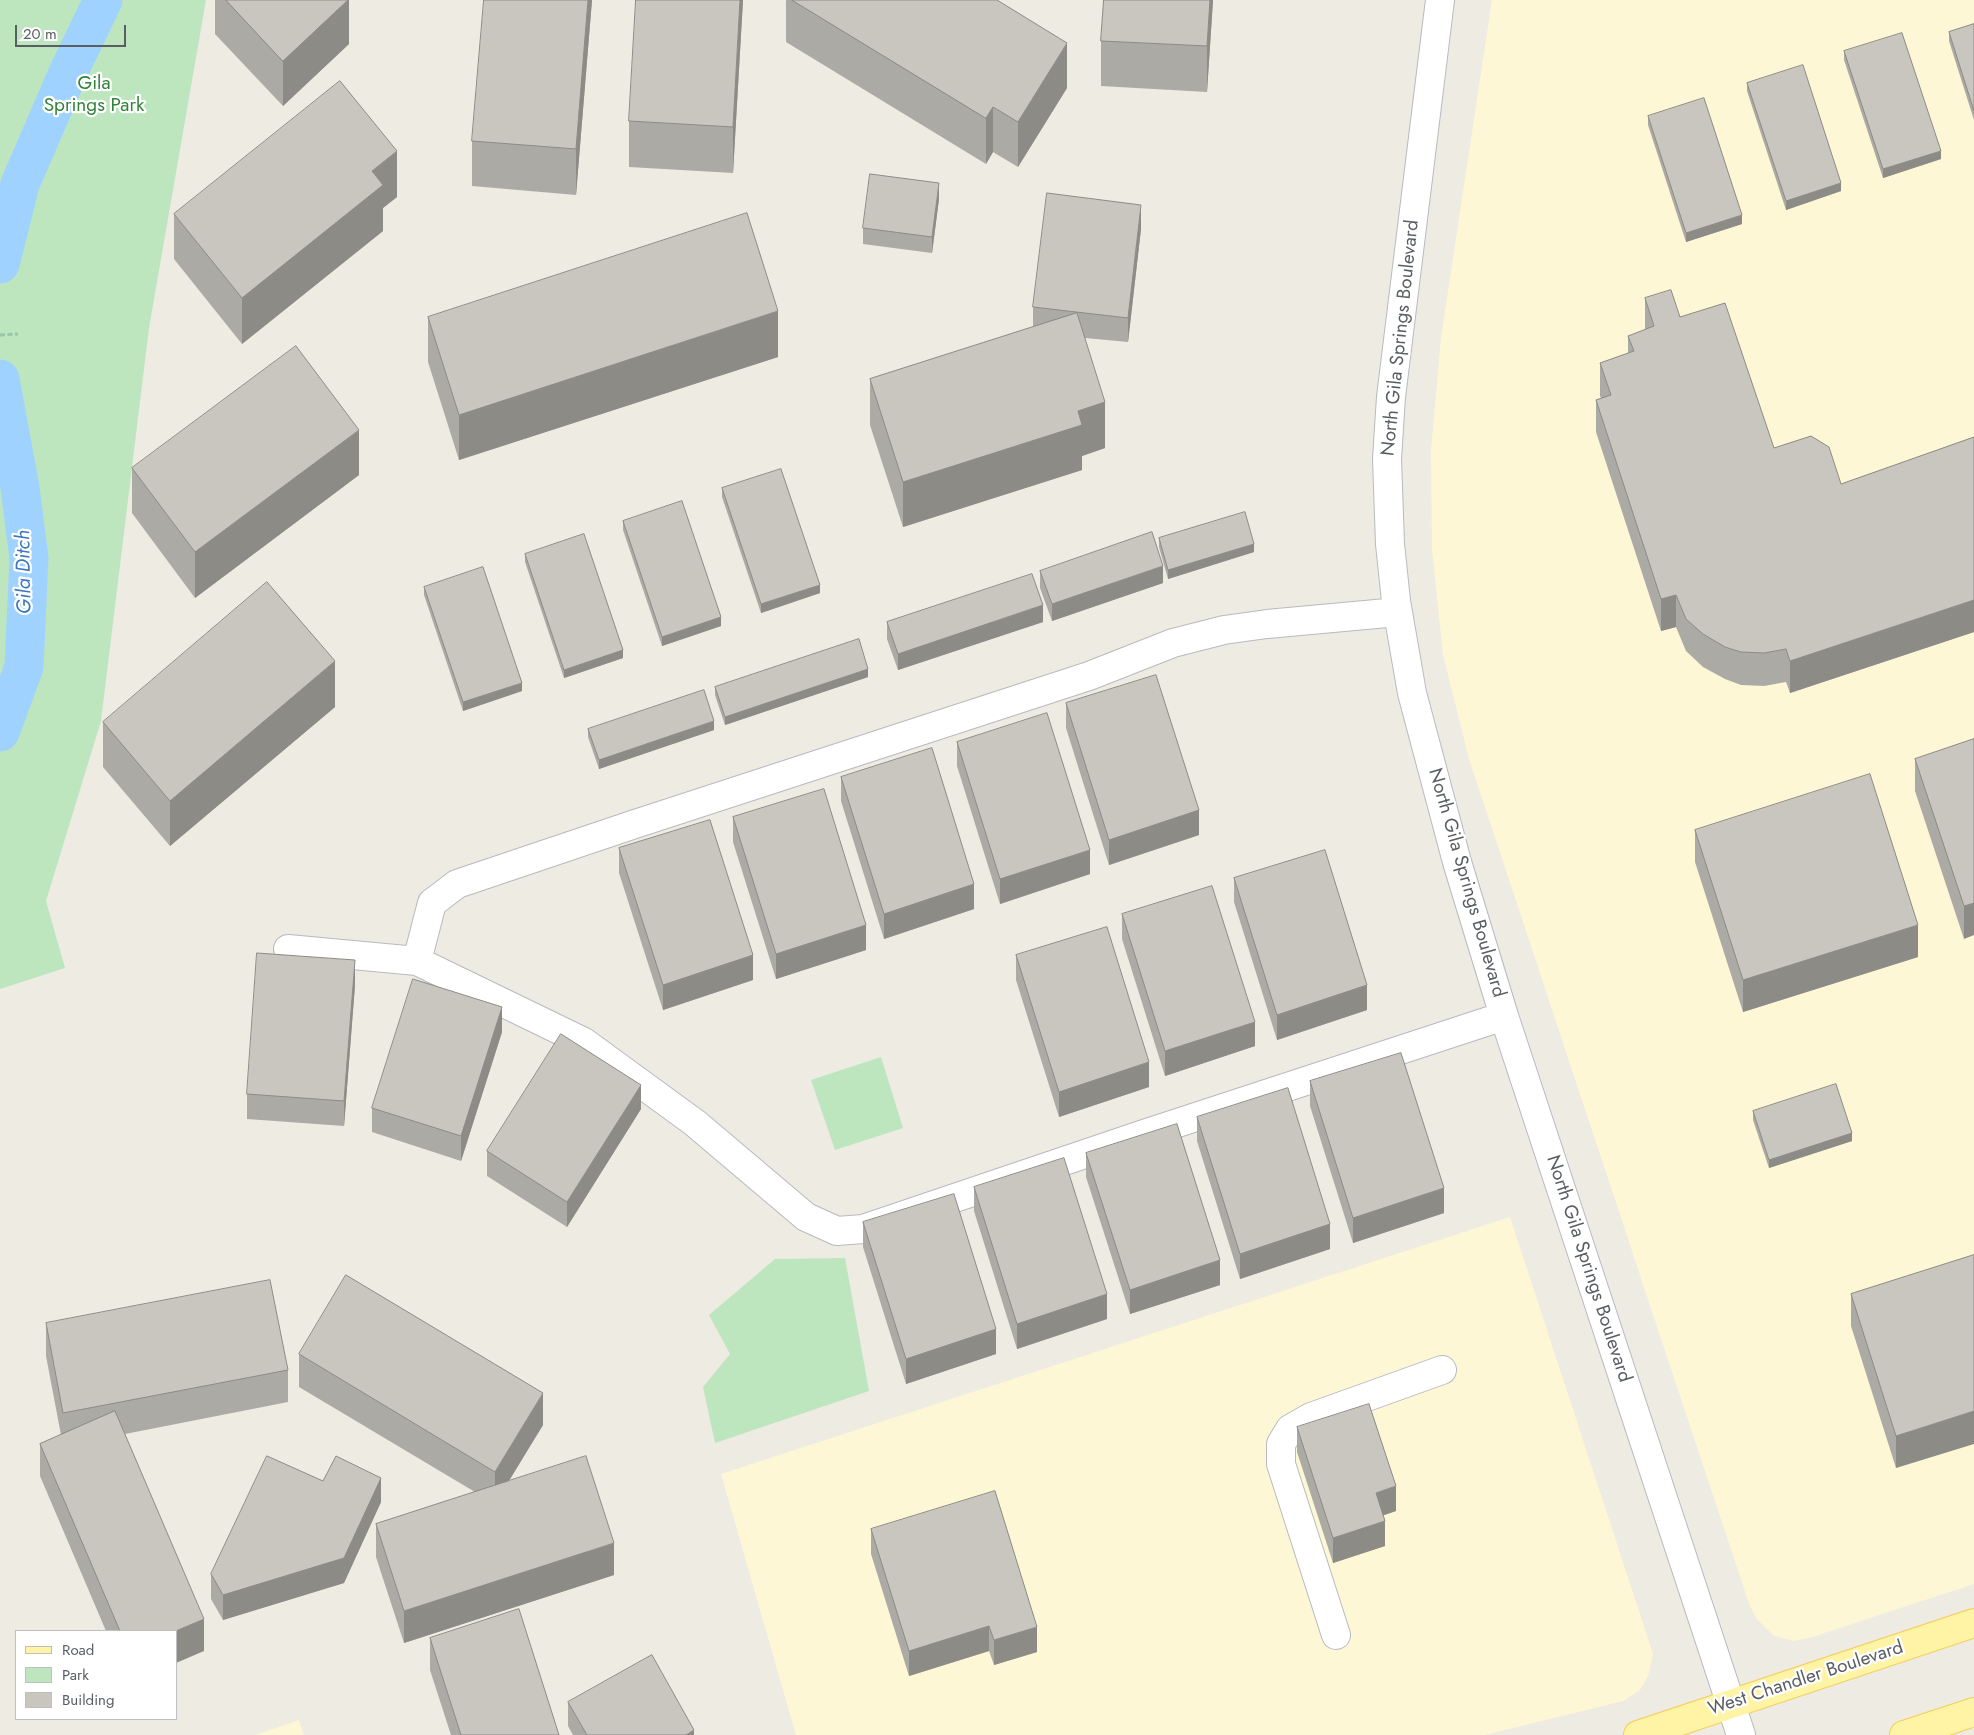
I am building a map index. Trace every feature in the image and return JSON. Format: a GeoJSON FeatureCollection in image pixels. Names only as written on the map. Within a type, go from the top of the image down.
{"type":"FeatureCollection","features":[{"type":"Feature","properties":{"kind":"main road","name":"West Chandler Boulevard"},"geometry":{"type":"LineString","coordinates":[[1638,1735],[1974,1623]]}},
{"type":"Feature","properties":{"kind":"main road"},"geometry":{"type":"LineString","coordinates":[[1904,1735],[1974,1712]]}},
{"type":"Feature","properties":{"kind":"street","name":"North Gila Springs Boulevard"},"geometry":{"type":"LineString","coordinates":[[1440,0],[1391,397],[1387,459],[1390,544],[1398,612],[1412,693],[1457,862],[1504,1016],[1741,1735]]}},
{"type":"Feature","properties":{"kind":"street"},"geometry":{"type":"LineString","coordinates":[[417,961],[432,903],[456,884],[1090,676],[1173,643],[1224,630],[1267,624],[1398,612]]}},
{"type":"Feature","properties":{"kind":"street"},"geometry":{"type":"LineString","coordinates":[[288,949],[417,961],[584,1042],[695,1123],[806,1217],[837,1230],[862,1229],[1504,1016]]}},
{"type":"Feature","properties":{"kind":"street"},"geometry":{"type":"LineString","coordinates":[[1336,1635],[1281,1464],[1280,1444],[1290,1429],[1310,1417],[1442,1370]]}},
{"type":"Feature","properties":{"kind":"path"},"geometry":{"type":"LineString","coordinates":[[0,335],[18,334]]}},
{"type":"Feature","properties":{"kind":"shaded area"},"geometry":{"type":"Polygon","coordinates":[[[1492,0],[1974,0],[1974,1584],[1809,1638],[1793,1641],[1773,1635],[1756,1618],[1749,1604],[1469,759],[1443,655],[1432,549],[1431,450],[1441,338],[1492,0]]]}},
{"type":"Feature","properties":{"kind":"shaded area"},"geometry":{"type":"Polygon","coordinates":[[[1510,1217],[1653,1654],[1648,1676],[1640,1690],[1623,1701],[1485,1735],[796,1735],[721,1474],[1510,1217]]]}},
{"type":"Feature","properties":{"kind":"shaded area"},"geometry":{"type":"Polygon","coordinates":[[[299,1720],[304,1735],[255,1735],[299,1720]]]}},
{"type":"Feature","properties":{"kind":"green space","name":"Gila Springs Park"},"geometry":{"type":"Polygon","coordinates":[[[0,0],[206,0],[149,328],[101,721],[46,901],[65,968],[0,989],[0,0]]]}},
{"type":"Feature","properties":{"kind":"green space"},"geometry":{"type":"Polygon","coordinates":[[[881,1057],[903,1128],[835,1150],[811,1080],[881,1057]]]}},
{"type":"Feature","properties":{"kind":"green space"},"geometry":{"type":"Polygon","coordinates":[[[845,1258],[869,1391],[715,1443],[703,1387],[730,1354],[709,1315],[775,1259],[845,1258]]]}},
{"type":"Feature","properties":{"kind":"building"},"geometry":{"type":"Polygon","coordinates":[[[226,0],[348,0],[283,61],[226,0]]]}},
{"type":"Feature","properties":{"kind":"building"},"geometry":{"type":"Polygon","coordinates":[[[484,0],[588,0],[576,149],[472,141],[484,0]]]}},
{"type":"Feature","properties":{"kind":"building"},"geometry":{"type":"Polygon","coordinates":[[[636,0],[740,0],[733,127],[629,121],[636,0]]]}},
{"type":"Feature","properties":{"kind":"building"},"geometry":{"type":"Polygon","coordinates":[[[792,0],[997,0],[1067,43],[1018,122],[993,107],[986,118],[792,0]]]}},
{"type":"Feature","properties":{"kind":"building"},"geometry":{"type":"Polygon","coordinates":[[[1104,0],[1210,0],[1207,46],[1101,41],[1104,0]]]}},
{"type":"Feature","properties":{"kind":"building"},"geometry":{"type":"Polygon","coordinates":[[[1974,24],[1974,111],[1949,32],[1974,24]]]}},
{"type":"Feature","properties":{"kind":"building"},"geometry":{"type":"Polygon","coordinates":[[[1902,33],[1941,151],[1883,169],[1844,51],[1902,33]]]}},
{"type":"Feature","properties":{"kind":"building"},"geometry":{"type":"Polygon","coordinates":[[[1803,65],[1841,183],[1786,201],[1747,83],[1803,65]]]}},
{"type":"Feature","properties":{"kind":"building"},"geometry":{"type":"Polygon","coordinates":[[[340,81],[397,151],[372,171],[383,185],[242,298],[174,214],[340,81]]]}},
{"type":"Feature","properties":{"kind":"building"},"geometry":{"type":"Polygon","coordinates":[[[1704,98],[1742,215],[1686,233],[1648,116],[1704,98]]]}},
{"type":"Feature","properties":{"kind":"building"},"geometry":{"type":"Polygon","coordinates":[[[870,174],[939,183],[932,237],[863,228],[870,174]]]}},
{"type":"Feature","properties":{"kind":"building"},"geometry":{"type":"Polygon","coordinates":[[[1047,193],[1141,205],[1128,318],[1033,307],[1047,193]]]}},
{"type":"Feature","properties":{"kind":"building"},"geometry":{"type":"Polygon","coordinates":[[[747,213],[778,311],[459,415],[428,317],[747,213]]]}},
{"type":"Feature","properties":{"kind":"building"},"geometry":{"type":"Polygon","coordinates":[[[1671,290],[1680,317],[1725,303],[1774,448],[1811,436],[1829,447],[1841,484],[1974,437],[1974,600],[1790,661],[1786,649],[1764,653],[1741,652],[1725,647],[1703,634],[1686,619],[1676,595],[1661,599],[1596,400],[1611,395],[1600,363],[1634,351],[1628,336],[1654,326],[1645,298],[1671,290]]]}},
{"type":"Feature","properties":{"kind":"building"},"geometry":{"type":"Polygon","coordinates":[[[1077,313],[1105,402],[1078,411],[1082,425],[903,482],[870,379],[1077,313]]]}},
{"type":"Feature","properties":{"kind":"building"},"geometry":{"type":"Polygon","coordinates":[[[296,346],[359,430],[195,552],[132,468],[296,346]]]}},
{"type":"Feature","properties":{"kind":"building"},"geometry":{"type":"Polygon","coordinates":[[[781,469],[820,585],[761,604],[722,488],[781,469]]]}},
{"type":"Feature","properties":{"kind":"building"},"geometry":{"type":"Polygon","coordinates":[[[682,501],[721,617],[662,637],[623,521],[682,501]]]}},
{"type":"Feature","properties":{"kind":"building"},"geometry":{"type":"Polygon","coordinates":[[[1245,512],[1254,544],[1168,570],[1159,538],[1245,512]]]}},
{"type":"Feature","properties":{"kind":"building"},"geometry":{"type":"Polygon","coordinates":[[[1152,532],[1163,566],[1052,604],[1040,571],[1152,532]]]}},
{"type":"Feature","properties":{"kind":"building"},"geometry":{"type":"Polygon","coordinates":[[[584,534],[623,650],[564,670],[525,554],[584,534]]]}},
{"type":"Feature","properties":{"kind":"building"},"geometry":{"type":"Polygon","coordinates":[[[483,567],[522,683],[463,702],[424,587],[483,567]]]}},
{"type":"Feature","properties":{"kind":"building"},"geometry":{"type":"Polygon","coordinates":[[[1032,574],[1043,605],[898,654],[887,622],[1032,574]]]}},
{"type":"Feature","properties":{"kind":"building"},"geometry":{"type":"Polygon","coordinates":[[[267,582],[335,661],[170,801],[103,722],[267,582]]]}},
{"type":"Feature","properties":{"kind":"building"},"geometry":{"type":"Polygon","coordinates":[[[859,639],[868,669],[725,717],[715,687],[859,639]]]}},
{"type":"Feature","properties":{"kind":"building"},"geometry":{"type":"Polygon","coordinates":[[[1156,675],[1199,810],[1109,840],[1066,703],[1156,675]]]}},
{"type":"Feature","properties":{"kind":"building"},"geometry":{"type":"Polygon","coordinates":[[[704,690],[714,721],[599,760],[588,729],[704,690]]]}},
{"type":"Feature","properties":{"kind":"building"},"geometry":{"type":"Polygon","coordinates":[[[1047,713],[1090,850],[1000,879],[957,742],[1047,713]]]}},
{"type":"Feature","properties":{"kind":"building"},"geometry":{"type":"Polygon","coordinates":[[[1974,739],[1974,903],[1964,906],[1915,759],[1974,739]]]}},
{"type":"Feature","properties":{"kind":"building"},"geometry":{"type":"Polygon","coordinates":[[[932,748],[974,884],[884,914],[841,777],[932,748]]]}},
{"type":"Feature","properties":{"kind":"building"},"geometry":{"type":"Polygon","coordinates":[[[1870,774],[1918,925],[1743,980],[1695,830],[1870,774]]]}},
{"type":"Feature","properties":{"kind":"building"},"geometry":{"type":"Polygon","coordinates":[[[824,789],[866,925],[776,954],[733,817],[824,789]]]}},
{"type":"Feature","properties":{"kind":"building"},"geometry":{"type":"Polygon","coordinates":[[[710,820],[753,955],[663,985],[619,848],[710,820]]]}},
{"type":"Feature","properties":{"kind":"building"},"geometry":{"type":"Polygon","coordinates":[[[1325,850],[1367,985],[1277,1015],[1234,878],[1325,850]]]}},
{"type":"Feature","properties":{"kind":"building"},"geometry":{"type":"Polygon","coordinates":[[[1212,886],[1255,1022],[1165,1051],[1122,914],[1212,886]]]}},
{"type":"Feature","properties":{"kind":"building"},"geometry":{"type":"Polygon","coordinates":[[[1107,927],[1149,1062],[1059,1092],[1016,955],[1107,927]]]}},
{"type":"Feature","properties":{"kind":"building"},"geometry":{"type":"Polygon","coordinates":[[[257,953],[355,960],[344,1101],[247,1094],[257,953]]]}},
{"type":"Feature","properties":{"kind":"building"},"geometry":{"type":"Polygon","coordinates":[[[413,979],[502,1007],[461,1136],[372,1108],[413,979]]]}},
{"type":"Feature","properties":{"kind":"building"},"geometry":{"type":"Polygon","coordinates":[[[561,1034],[641,1085],[567,1202],[487,1151],[561,1034]]]}},
{"type":"Feature","properties":{"kind":"building"},"geometry":{"type":"Polygon","coordinates":[[[1401,1053],[1444,1188],[1353,1218],[1310,1081],[1401,1053]]]}},
{"type":"Feature","properties":{"kind":"building"},"geometry":{"type":"Polygon","coordinates":[[[1836,1084],[1852,1133],[1769,1160],[1753,1111],[1836,1084]]]}},
{"type":"Feature","properties":{"kind":"building"},"geometry":{"type":"Polygon","coordinates":[[[1288,1088],[1330,1224],[1240,1254],[1197,1117],[1288,1088]]]}},
{"type":"Feature","properties":{"kind":"building"},"geometry":{"type":"Polygon","coordinates":[[[1177,1124],[1220,1260],[1130,1290],[1086,1153],[1177,1124]]]}},
{"type":"Feature","properties":{"kind":"building"},"geometry":{"type":"Polygon","coordinates":[[[1064,1158],[1107,1294],[1017,1324],[974,1187],[1064,1158]]]}},
{"type":"Feature","properties":{"kind":"building"},"geometry":{"type":"Polygon","coordinates":[[[954,1194],[996,1329],[906,1359],[863,1222],[954,1194]]]}},
{"type":"Feature","properties":{"kind":"building"},"geometry":{"type":"Polygon","coordinates":[[[1974,1255],[1974,1411],[1896,1436],[1851,1294],[1974,1255]]]}},
{"type":"Feature","properties":{"kind":"building"},"geometry":{"type":"Polygon","coordinates":[[[346,1275],[543,1393],[495,1472],[299,1354],[346,1275]]]}},
{"type":"Feature","properties":{"kind":"building"},"geometry":{"type":"Polygon","coordinates":[[[270,1280],[288,1370],[63,1413],[46,1323],[270,1280]]]}},
{"type":"Feature","properties":{"kind":"building"},"geometry":{"type":"Polygon","coordinates":[[[1369,1404],[1396,1486],[1376,1493],[1385,1521],[1333,1538],[1297,1427],[1369,1404]]]}},
{"type":"Feature","properties":{"kind":"building"},"geometry":{"type":"Polygon","coordinates":[[[115,1411],[204,1619],[178,1630],[120,1630],[40,1444],[115,1411]]]}},
{"type":"Feature","properties":{"kind":"building"},"geometry":{"type":"Polygon","coordinates":[[[267,1456],[323,1481],[336,1456],[381,1478],[344,1558],[223,1595],[211,1574],[267,1456]]]}},
{"type":"Feature","properties":{"kind":"building"},"geometry":{"type":"Polygon","coordinates":[[[586,1456],[614,1543],[404,1611],[376,1524],[586,1456]]]}},
{"type":"Feature","properties":{"kind":"building"},"geometry":{"type":"Polygon","coordinates":[[[995,1491],[1037,1627],[994,1640],[989,1626],[909,1651],[871,1529],[995,1491]]]}},
{"type":"Feature","properties":{"kind":"building"},"geometry":{"type":"Polygon","coordinates":[[[519,1609],[559,1735],[461,1735],[430,1638],[519,1609]]]}},
{"type":"Feature","properties":{"kind":"building"},"geometry":{"type":"Polygon","coordinates":[[[652,1655],[694,1730],[686,1735],[587,1735],[568,1702],[652,1655]]]}},
{"type":"Feature","properties":{"kind":"waterway","name":"Gila Ditch"},"geometry":{"type":"LineString","coordinates":[[0,264],[20,184],[68,73],[103,0]]}},
{"type":"Feature","properties":{"kind":"waterway","name":"Gila Ditch"},"geometry":{"type":"LineString","coordinates":[[0,379],[20,488],[29,558],[24,667],[0,732]]}}]}
